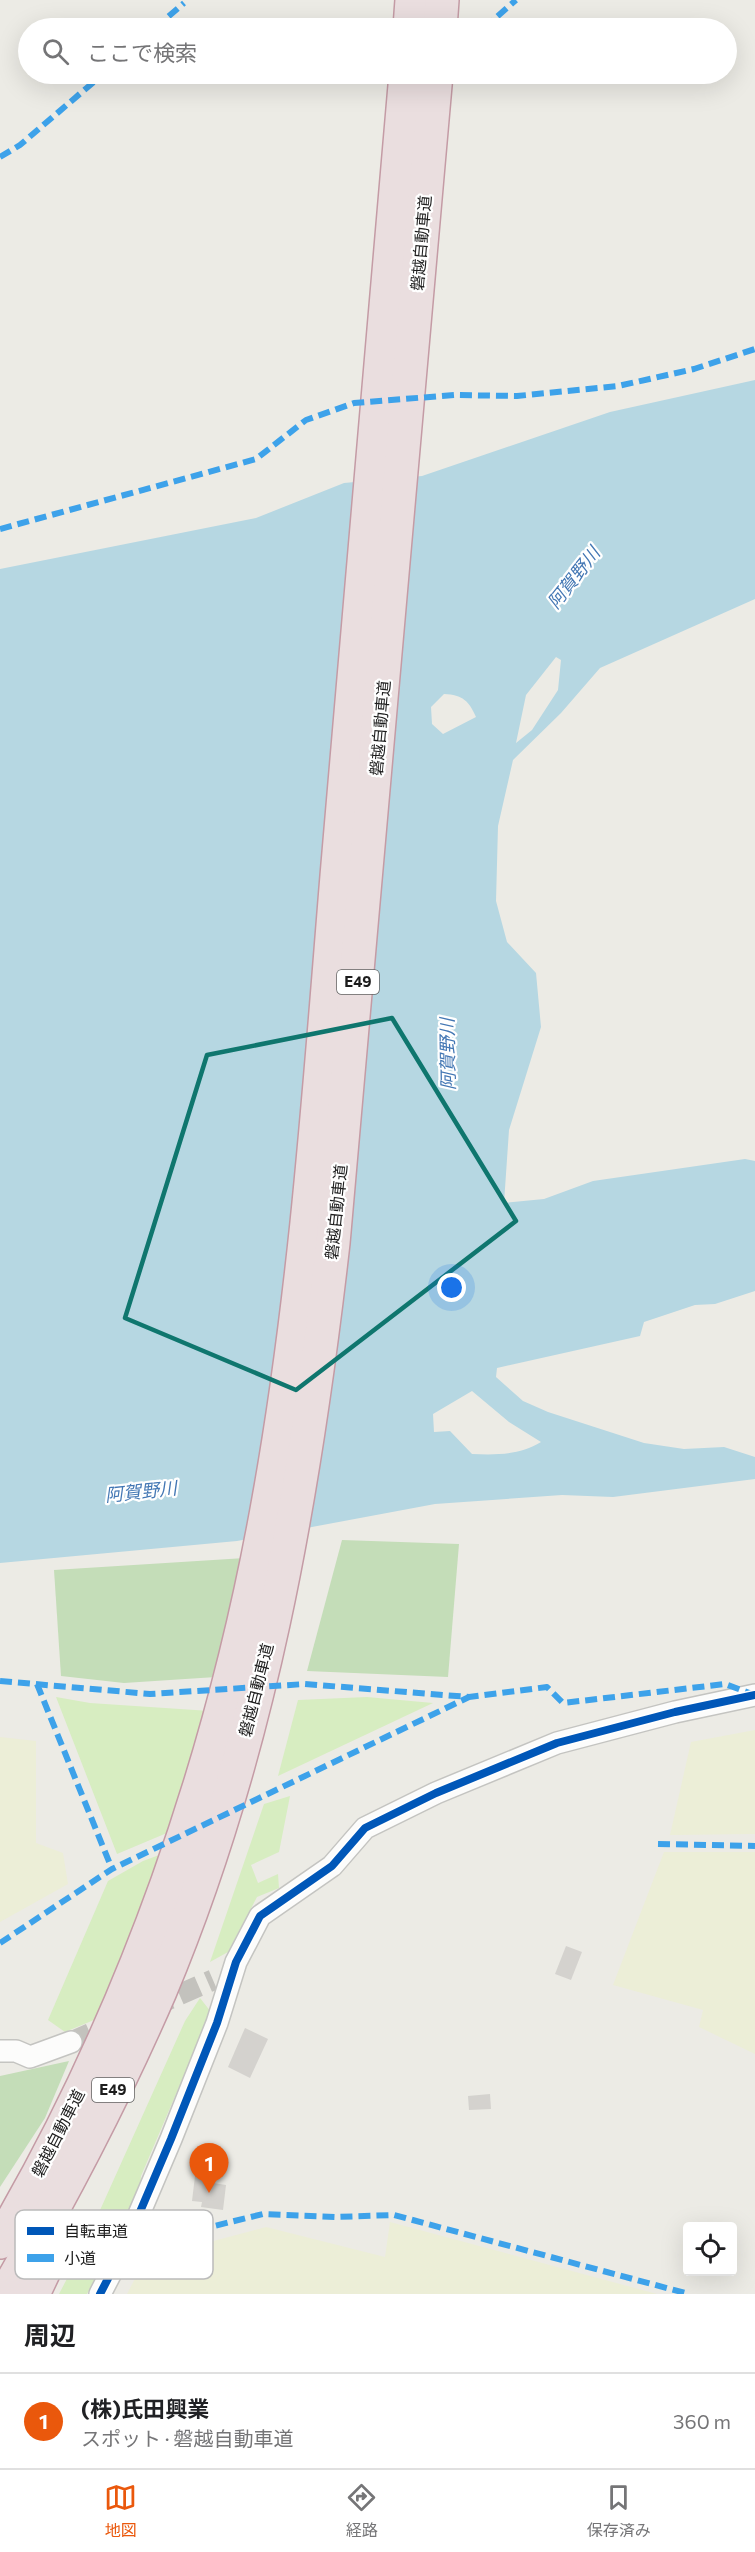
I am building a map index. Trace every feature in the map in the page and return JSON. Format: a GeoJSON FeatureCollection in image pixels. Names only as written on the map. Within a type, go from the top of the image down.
{"type":"FeatureCollection","features":[{"type":"Feature","properties":{"kind":"highway"},"geometry":{"type":"LineString","coordinates":[[411,18],[412,0]]}},
{"type":"Feature","properties":{"kind":"highway"},"geometry":{"type":"LineString","coordinates":[[441,18],[442,0]]}},
{"type":"Feature","properties":{"kind":"highway","name":"磐越自動車道"},"geometry":{"type":"LineString","coordinates":[[52,2210],[71,2176],[159,1991],[250,1596],[270,1495],[290,1362],[318,1108],[405,84]]}},
{"type":"Feature","properties":{"kind":"highway","name":"磐越自動車道"},"geometry":{"type":"LineString","coordinates":[[17,2210],[85,2080],[130,1981],[187,1874],[250,1717],[277,1607],[319,1370],[347,1110],[435,84]]}},
{"type":"Feature","properties":{"kind":"highway"},"geometry":{"type":"LineString","coordinates":[[71,2210],[179,1973],[187,1874]]}},
{"type":"Feature","properties":{"kind":"highway","name":"磐越自動車道"},"geometry":{"type":"LineString","coordinates":[[0,2242],[15,2213]]}},
{"type":"Feature","properties":{"kind":"highway","name":"磐越自動車道"},"geometry":{"type":"LineString","coordinates":[[5,2294],[15,2276]]}},
{"type":"Feature","properties":{"kind":"highway"},"geometry":{"type":"LineString","coordinates":[[33,2294],[40,2279]]}},
{"type":"Feature","properties":{"kind":"street"},"geometry":{"type":"LineString","coordinates":[[141,2210],[217,2024],[236,1962],[260,1916],[332,1866],[365,1828],[436,1793],[557,1743],[675,1712],[755,1695]]}},
{"type":"Feature","properties":{"kind":"street"},"geometry":{"type":"LineString","coordinates":[[213,1980],[236,1962]]}},
{"type":"Feature","properties":{"kind":"street"},"geometry":{"type":"LineString","coordinates":[[5,2054],[30,2057],[71,2042]]}},
{"type":"Feature","properties":{"kind":"street"},"geometry":{"type":"LineString","coordinates":[[100,2294],[108,2279]]}},
{"type":"Feature","properties":{"kind":"highlighted area"},"geometry":{"type":"Polygon","coordinates":[[[392,1018],[516,1221],[296,1390],[125,1318],[207,1055],[392,1018]]]}},
{"type":"Feature","properties":{"kind":"green space"},"geometry":{"type":"Polygon","coordinates":[[[342,1540],[459,1544],[448,1677],[307,1671],[342,1540]]]}},
{"type":"Feature","properties":{"kind":"green space"},"geometry":{"type":"Polygon","coordinates":[[[245,1558],[216,1677],[124,1683],[61,1676],[54,1570],[245,1558]]]}},
{"type":"Feature","properties":{"kind":"green space"},"geometry":{"type":"Polygon","coordinates":[[[56,1697],[90,1703],[210,1711],[174,1830],[117,1854],[56,1697]]]}},
{"type":"Feature","properties":{"kind":"green space"},"geometry":{"type":"Polygon","coordinates":[[[367,1697],[433,1703],[278,1776],[298,1700],[367,1697]]]}},
{"type":"Feature","properties":{"kind":"green space"},"geometry":{"type":"Polygon","coordinates":[[[755,1730],[755,1834],[670,1835],[691,1742],[755,1730]]]}},
{"type":"Feature","properties":{"kind":"green space"},"geometry":{"type":"Polygon","coordinates":[[[0,1737],[36,1741],[36,1843],[63,1853],[68,1884],[0,1922],[0,1737]]]}},
{"type":"Feature","properties":{"kind":"green space"},"geometry":{"type":"Polygon","coordinates":[[[290,1796],[279,1852],[251,1865],[258,1883],[278,1874],[279,1888],[257,1897],[228,1952],[210,1962],[264,1804],[290,1796]]]}},
{"type":"Feature","properties":{"kind":"green space"},"geometry":{"type":"Polygon","coordinates":[[[170,1851],[94,2020],[65,2032],[48,2020],[108,1881],[143,1861],[170,1851]]]}},
{"type":"Feature","properties":{"kind":"green space"},"geometry":{"type":"Polygon","coordinates":[[[664,1852],[755,1852],[755,2054],[699,2027],[703,2010],[613,1985],[664,1852]]]}},
{"type":"Feature","properties":{"kind":"green space"},"geometry":{"type":"Polygon","coordinates":[[[200,1998],[211,2012],[141,2176],[140,2194],[132,2210],[100,2210],[185,2021],[200,1998]]]}},
{"type":"Feature","properties":{"kind":"green space"},"geometry":{"type":"Polygon","coordinates":[[[69,2061],[45,2118],[0,2187],[0,2076],[69,2061]]]}},
{"type":"Feature","properties":{"kind":"green space"},"geometry":{"type":"Polygon","coordinates":[[[390,2222],[657,2294],[127,2294],[135,2279],[213,2279],[213,2241],[266,2227],[385,2257],[390,2222]]]}},
{"type":"Feature","properties":{"kind":"green space"},"geometry":{"type":"Polygon","coordinates":[[[67,2279],[95,2279],[87,2294],[59,2294],[67,2279]]]}},
{"type":"Feature","properties":{"kind":"water","name":"阿賀野川"},"geometry":{"type":"Polygon","coordinates":[[[755,380],[755,599],[600,668],[561,713],[513,760],[498,826],[496,901],[507,942],[536,973],[541,1027],[509,1130],[504,1203],[544,1199],[593,1181],[745,1159],[755,1161],[755,1291],[715,1304],[695,1305],[644,1322],[640,1336],[497,1368],[496,1377],[523,1401],[548,1412],[644,1443],[684,1449],[724,1447],[755,1457],[755,1479],[613,1497],[562,1495],[435,1504],[237,1541],[0,1563],[0,569],[256,518],[344,483],[422,476],[610,412],[755,380]],[[556,657],[526,695],[516,743],[532,730],[558,690],[561,660],[556,657]],[[444,694],[431,707],[432,724],[443,734],[476,717],[468,703],[461,697],[444,694]],[[472,1391],[433,1414],[434,1432],[450,1431],[472,1454],[517,1452],[541,1442],[509,1422],[472,1391]]]}},
{"type":"Feature","properties":{"kind":"building"},"geometry":{"type":"Polygon","coordinates":[[[566,1946],[582,1952],[571,1980],[555,1974],[566,1946]]]}},
{"type":"Feature","properties":{"kind":"building"},"geometry":{"type":"Polygon","coordinates":[[[245,2028],[268,2039],[250,2078],[228,2067],[245,2028]]]}},
{"type":"Feature","properties":{"kind":"building"},"geometry":{"type":"Polygon","coordinates":[[[490,2094],[491,2109],[469,2110],[468,2096],[490,2094]]]}},
{"type":"Feature","properties":{"kind":"building"},"geometry":{"type":"Polygon","coordinates":[[[195,2176],[214,2178],[213,2183],[226,2185],[223,2210],[201,2207],[202,2202],[192,2201],[195,2176]]]}},
{"type":"Feature","properties":{"kind":"tunnel"},"geometry":{"type":"LineString","coordinates":[[151,2007],[213,1980]]}},
{"type":"Feature","properties":{"kind":"tunnel"},"geometry":{"type":"LineString","coordinates":[[71,2042],[114,2023]]}},
{"type":"Feature","properties":{"kind":"marked path"},"geometry":{"type":"LineString","coordinates":[[495,18],[516,0]]}},
{"type":"Feature","properties":{"kind":"marked path"},"geometry":{"type":"LineString","coordinates":[[167,18],[184,3]]}},
{"type":"Feature","properties":{"kind":"marked path"},"geometry":{"type":"LineString","coordinates":[[0,157],[20,145],[91,84]]}},
{"type":"Feature","properties":{"kind":"marked path"},"geometry":{"type":"LineString","coordinates":[[0,529],[256,459],[306,420],[354,403],[454,395],[517,396],[618,386],[694,369],[755,349]]}},
{"type":"Feature","properties":{"kind":"marked path"},"geometry":{"type":"LineString","coordinates":[[0,1681],[150,1694],[305,1684],[469,1697],[547,1687],[563,1703],[725,1684],[752,1694]]}},
{"type":"Feature","properties":{"kind":"marked path"},"geometry":{"type":"LineString","coordinates":[[37,1684],[112,1869]]}},
{"type":"Feature","properties":{"kind":"marked path"},"geometry":{"type":"LineString","coordinates":[[0,1943],[112,1869],[469,1697]]}},
{"type":"Feature","properties":{"kind":"marked path"},"geometry":{"type":"LineString","coordinates":[[658,1844],[755,1846]]}},
{"type":"Feature","properties":{"kind":"marked path"},"geometry":{"type":"LineString","coordinates":[[213,2226],[263,2214],[335,2217],[394,2215],[689,2294]]}},
{"type":"Feature","properties":{"kind":"cycle path"},"geometry":{"type":"LineString","coordinates":[[141,2210],[217,2023],[236,1962],[260,1916],[332,1866],[365,1828],[436,1793],[557,1743],[675,1712],[755,1695]]}},
{"type":"Feature","properties":{"kind":"cycle path"},"geometry":{"type":"LineString","coordinates":[[100,2294],[108,2279]]}},
{"type":"Feature","properties":{"kind":"place","name":"(株)氏田興業"},"geometry":{"type":"Point","coordinates":[209,2193]}}]}
